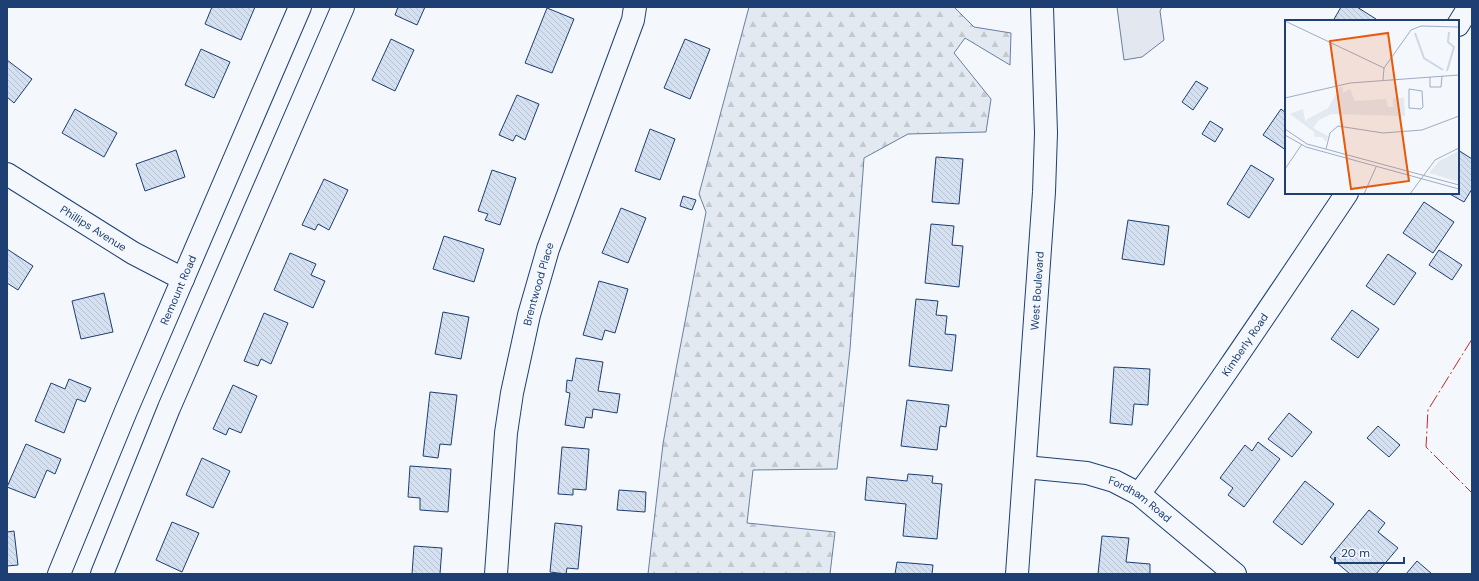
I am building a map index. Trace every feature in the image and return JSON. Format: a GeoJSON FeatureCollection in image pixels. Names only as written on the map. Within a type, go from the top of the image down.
{"type":"FeatureCollection","features":[{"type":"Feature","properties":{"kind":"main road","name":"Remount Road"},"geometry":{"type":"LineString","coordinates":[[59,574],[126,411],[300,7]]}},
{"type":"Feature","properties":{"kind":"main road"},"geometry":{"type":"LineString","coordinates":[[102,574],[169,408],[343,7]]}},
{"type":"Feature","properties":{"kind":"main road","name":"Brentwood Place"},"geometry":{"type":"LineString","coordinates":[[496,574],[506,433],[512,393],[529,315],[548,249],[633,20],[635,7]]}},
{"type":"Feature","properties":{"kind":"main road","name":"West Boulevard"},"geometry":{"type":"LineString","coordinates":[[1017,574],[1044,192],[1046,133],[1042,7]]}},
{"type":"Feature","properties":{"kind":"main road"},"geometry":{"type":"LineString","coordinates":[[1459,23],[1469,7]]}},
{"type":"Feature","properties":{"kind":"main road","name":"Phillips Avenue"},"geometry":{"type":"LineString","coordinates":[[7,174],[133,253],[183,279]]}},
{"type":"Feature","properties":{"kind":"main road","name":"Kimberly Road"},"geometry":{"type":"LineString","coordinates":[[1140,494],[1238,357],[1346,194]]}},
{"type":"Feature","properties":{"kind":"main road","name":"Fordham Road"},"geometry":{"type":"LineString","coordinates":[[1025,467],[1087,473],[1114,481],[1140,494],[1235,574]]}},
{"type":"Feature","properties":{"kind":"green space"},"geometry":{"type":"Polygon","coordinates":[[[749,7],[954,7],[974,27],[1011,33],[1010,65],[965,38],[954,53],[991,99],[986,132],[908,134],[864,158],[850,349],[837,469],[753,470],[747,523],[835,532],[830,574],[648,574],[663,444],[706,212],[699,194],[749,7]]]}},
{"type":"Feature","properties":{"kind":"shaded area"},"geometry":{"type":"Polygon","coordinates":[[[1117,7],[1162,7],[1160,11],[1164,40],[1142,57],[1124,60],[1117,7]]]}},
{"type":"Feature","properties":{"kind":"building"},"geometry":{"type":"Polygon","coordinates":[[[212,7],[255,7],[241,40],[205,24],[212,7]]]}},
{"type":"Feature","properties":{"kind":"building"},"geometry":{"type":"Polygon","coordinates":[[[398,7],[425,7],[417,25],[395,15],[398,7]]]}},
{"type":"Feature","properties":{"kind":"building"},"geometry":{"type":"Polygon","coordinates":[[[1341,7],[1357,7],[1376,19],[1376,20],[1334,20],[1341,7]]]}},
{"type":"Feature","properties":{"kind":"building"},"geometry":{"type":"Polygon","coordinates":[[[547,8],[574,19],[552,73],[525,63],[547,8]]]}},
{"type":"Feature","properties":{"kind":"building"},"geometry":{"type":"Polygon","coordinates":[[[391,39],[414,50],[395,91],[372,80],[391,39]]]}},
{"type":"Feature","properties":{"kind":"building"},"geometry":{"type":"Polygon","coordinates":[[[685,39],[710,49],[690,99],[664,88],[685,39]]]}},
{"type":"Feature","properties":{"kind":"building"},"geometry":{"type":"Polygon","coordinates":[[[201,49],[230,62],[214,98],[185,85],[201,49]]]}},
{"type":"Feature","properties":{"kind":"building"},"geometry":{"type":"Polygon","coordinates":[[[7,60],[32,79],[14,103],[7,97],[7,60]]]}},
{"type":"Feature","properties":{"kind":"building"},"geometry":{"type":"Polygon","coordinates":[[[1196,81],[1208,88],[1193,110],[1182,102],[1196,81]]]}},
{"type":"Feature","properties":{"kind":"building"},"geometry":{"type":"Polygon","coordinates":[[[517,95],[539,104],[525,140],[516,135],[513,141],[499,135],[517,95]]]}},
{"type":"Feature","properties":{"kind":"building"},"geometry":{"type":"Polygon","coordinates":[[[75,109],[117,133],[104,157],[62,133],[75,109]]]}},
{"type":"Feature","properties":{"kind":"building"},"geometry":{"type":"Polygon","coordinates":[[[1281,109],[1285,112],[1285,149],[1263,135],[1281,109]]]}},
{"type":"Feature","properties":{"kind":"building"},"geometry":{"type":"Polygon","coordinates":[[[1210,121],[1223,129],[1215,142],[1202,134],[1210,121]]]}},
{"type":"Feature","properties":{"kind":"building"},"geometry":{"type":"Polygon","coordinates":[[[650,129],[675,139],[660,180],[635,171],[650,129]]]}},
{"type":"Feature","properties":{"kind":"building"},"geometry":{"type":"Polygon","coordinates":[[[176,150],[185,177],[145,191],[136,164],[176,150]]]}},
{"type":"Feature","properties":{"kind":"building"},"geometry":{"type":"Polygon","coordinates":[[[1459,151],[1472,159],[1472,189],[1464,202],[1450,194],[1459,194],[1459,151]]]}},
{"type":"Feature","properties":{"kind":"building"},"geometry":{"type":"Polygon","coordinates":[[[936,157],[963,159],[959,204],[932,202],[936,157]]]}},
{"type":"Feature","properties":{"kind":"building"},"geometry":{"type":"Polygon","coordinates":[[[1251,165],[1274,179],[1249,218],[1227,204],[1251,165]]]}},
{"type":"Feature","properties":{"kind":"building"},"geometry":{"type":"Polygon","coordinates":[[[492,170],[516,178],[500,225],[485,220],[488,214],[478,211],[492,170]]]}},
{"type":"Feature","properties":{"kind":"building"},"geometry":{"type":"Polygon","coordinates":[[[324,179],[348,190],[329,230],[318,224],[315,230],[302,225],[324,179]]]}},
{"type":"Feature","properties":{"kind":"building"},"geometry":{"type":"Polygon","coordinates":[[[683,196],[696,200],[692,210],[680,206],[683,196]]]}},
{"type":"Feature","properties":{"kind":"building"},"geometry":{"type":"Polygon","coordinates":[[[1424,202],[1454,222],[1433,253],[1403,233],[1424,202]]]}},
{"type":"Feature","properties":{"kind":"building"},"geometry":{"type":"Polygon","coordinates":[[[621,208],[646,218],[628,263],[602,253],[621,208]]]}},
{"type":"Feature","properties":{"kind":"building"},"geometry":{"type":"Polygon","coordinates":[[[1128,220],[1169,226],[1164,265],[1122,259],[1128,220]]]}},
{"type":"Feature","properties":{"kind":"building"},"geometry":{"type":"Polygon","coordinates":[[[931,224],[954,226],[952,245],[963,246],[959,287],[925,283],[931,224]]]}},
{"type":"Feature","properties":{"kind":"building"},"geometry":{"type":"Polygon","coordinates":[[[444,236],[484,249],[474,282],[433,269],[444,236]]]}},
{"type":"Feature","properties":{"kind":"building"},"geometry":{"type":"Polygon","coordinates":[[[7,249],[33,266],[18,290],[7,283],[7,249]]]}},
{"type":"Feature","properties":{"kind":"building"},"geometry":{"type":"Polygon","coordinates":[[[1439,250],[1462,265],[1452,280],[1429,265],[1439,250]]]}},
{"type":"Feature","properties":{"kind":"building"},"geometry":{"type":"Polygon","coordinates":[[[290,253],[316,264],[311,275],[325,281],[313,308],[274,290],[290,253]]]}},
{"type":"Feature","properties":{"kind":"building"},"geometry":{"type":"Polygon","coordinates":[[[1388,254],[1416,273],[1394,305],[1366,286],[1388,254]]]}},
{"type":"Feature","properties":{"kind":"building"},"geometry":{"type":"Polygon","coordinates":[[[599,281],[628,289],[615,333],[605,330],[602,340],[583,335],[599,281]]]}},
{"type":"Feature","properties":{"kind":"building"},"geometry":{"type":"Polygon","coordinates":[[[104,293],[113,332],[81,339],[72,301],[104,293]]]}},
{"type":"Feature","properties":{"kind":"building"},"geometry":{"type":"Polygon","coordinates":[[[916,299],[938,301],[936,315],[947,316],[945,334],[956,335],[952,371],[909,366],[916,299]]]}},
{"type":"Feature","properties":{"kind":"building"},"geometry":{"type":"Polygon","coordinates":[[[1352,310],[1379,329],[1358,358],[1331,339],[1352,310]]]}},
{"type":"Feature","properties":{"kind":"building"},"geometry":{"type":"Polygon","coordinates":[[[443,312],[469,317],[461,359],[435,354],[443,312]]]}},
{"type":"Feature","properties":{"kind":"building"},"geometry":{"type":"Polygon","coordinates":[[[264,313],[288,323],[271,364],[261,359],[258,366],[244,361],[264,313]]]}},
{"type":"Feature","properties":{"kind":"building"},"geometry":{"type":"Polygon","coordinates":[[[576,358],[603,362],[598,391],[620,394],[617,413],[593,409],[592,418],[586,417],[584,428],[565,425],[570,393],[566,392],[567,380],[572,381],[576,358]]]}},
{"type":"Feature","properties":{"kind":"building"},"geometry":{"type":"Polygon","coordinates":[[[1114,367],[1150,369],[1148,405],[1134,404],[1132,425],[1110,423],[1114,367]]]}},
{"type":"Feature","properties":{"kind":"building"},"geometry":{"type":"Polygon","coordinates":[[[69,379],[91,388],[85,402],[77,399],[64,433],[35,421],[51,383],[65,389],[69,379]]]}},
{"type":"Feature","properties":{"kind":"building"},"geometry":{"type":"Polygon","coordinates":[[[233,385],[257,396],[241,433],[229,428],[226,435],[213,429],[233,385]]]}},
{"type":"Feature","properties":{"kind":"building"},"geometry":{"type":"Polygon","coordinates":[[[430,392],[457,395],[451,445],[440,444],[438,458],[423,456],[430,392]]]}},
{"type":"Feature","properties":{"kind":"building"},"geometry":{"type":"Polygon","coordinates":[[[907,400],[949,405],[946,427],[940,426],[937,450],[901,446],[907,400]]]}},
{"type":"Feature","properties":{"kind":"building"},"geometry":{"type":"Polygon","coordinates":[[[1289,413],[1312,432],[1292,457],[1268,439],[1289,413]]]}},
{"type":"Feature","properties":{"kind":"building"},"geometry":{"type":"Polygon","coordinates":[[[1378,426],[1400,445],[1389,457],[1367,438],[1378,426]]]}},
{"type":"Feature","properties":{"kind":"building"},"geometry":{"type":"Polygon","coordinates":[[[1258,442],[1280,459],[1244,507],[1228,495],[1233,488],[1220,478],[1245,445],[1252,451],[1258,442]]]}},
{"type":"Feature","properties":{"kind":"building"},"geometry":{"type":"Polygon","coordinates":[[[26,444],[61,459],[55,474],[47,470],[35,498],[7,487],[26,444]]]}},
{"type":"Feature","properties":{"kind":"building"},"geometry":{"type":"Polygon","coordinates":[[[562,447],[589,449],[586,490],[573,489],[573,495],[558,494],[562,447]]]}},
{"type":"Feature","properties":{"kind":"building"},"geometry":{"type":"Polygon","coordinates":[[[202,458],[230,471],[213,508],[186,495],[202,458]]]}},
{"type":"Feature","properties":{"kind":"building"},"geometry":{"type":"Polygon","coordinates":[[[410,466],[451,469],[448,512],[420,510],[420,498],[408,497],[410,466]]]}},
{"type":"Feature","properties":{"kind":"building"},"geometry":{"type":"Polygon","coordinates":[[[908,474],[933,476],[932,483],[942,484],[937,539],[903,536],[906,504],[865,500],[867,477],[907,481],[908,474]]]}},
{"type":"Feature","properties":{"kind":"building"},"geometry":{"type":"Polygon","coordinates":[[[1305,481],[1334,504],[1302,545],[1273,522],[1305,481]]]}},
{"type":"Feature","properties":{"kind":"building"},"geometry":{"type":"Polygon","coordinates":[[[619,490],[646,492],[645,512],[617,510],[619,490]]]}},
{"type":"Feature","properties":{"kind":"building"},"geometry":{"type":"Polygon","coordinates":[[[1369,510],[1385,523],[1378,532],[1398,548],[1376,574],[1350,574],[1330,557],[1369,510]]]}},
{"type":"Feature","properties":{"kind":"building"},"geometry":{"type":"Polygon","coordinates":[[[172,522],[199,533],[182,572],[156,560],[172,522]]]}},
{"type":"Feature","properties":{"kind":"building"},"geometry":{"type":"Polygon","coordinates":[[[555,523],[582,526],[578,569],[567,568],[566,574],[550,572],[555,523]]]}},
{"type":"Feature","properties":{"kind":"building"},"geometry":{"type":"Polygon","coordinates":[[[14,531],[18,565],[7,566],[7,532],[14,531]]]}},
{"type":"Feature","properties":{"kind":"building"},"geometry":{"type":"Polygon","coordinates":[[[1102,536],[1129,538],[1126,562],[1150,564],[1150,574],[1098,574],[1102,536]]]}},
{"type":"Feature","properties":{"kind":"building"},"geometry":{"type":"Polygon","coordinates":[[[414,546],[442,548],[440,574],[412,574],[414,546]]]}},
{"type":"Feature","properties":{"kind":"building"},"geometry":{"type":"Polygon","coordinates":[[[1417,561],[1432,574],[1406,574],[1417,561]]]}},
{"type":"Feature","properties":{"kind":"building"},"geometry":{"type":"Polygon","coordinates":[[[897,562],[933,565],[932,574],[895,574],[897,562]]]}},
{"type":"Feature","properties":{"kind":"power"},"geometry":{"type":"LineString","coordinates":[[1472,339],[1428,410],[1426,447],[1472,493]]}}]}
